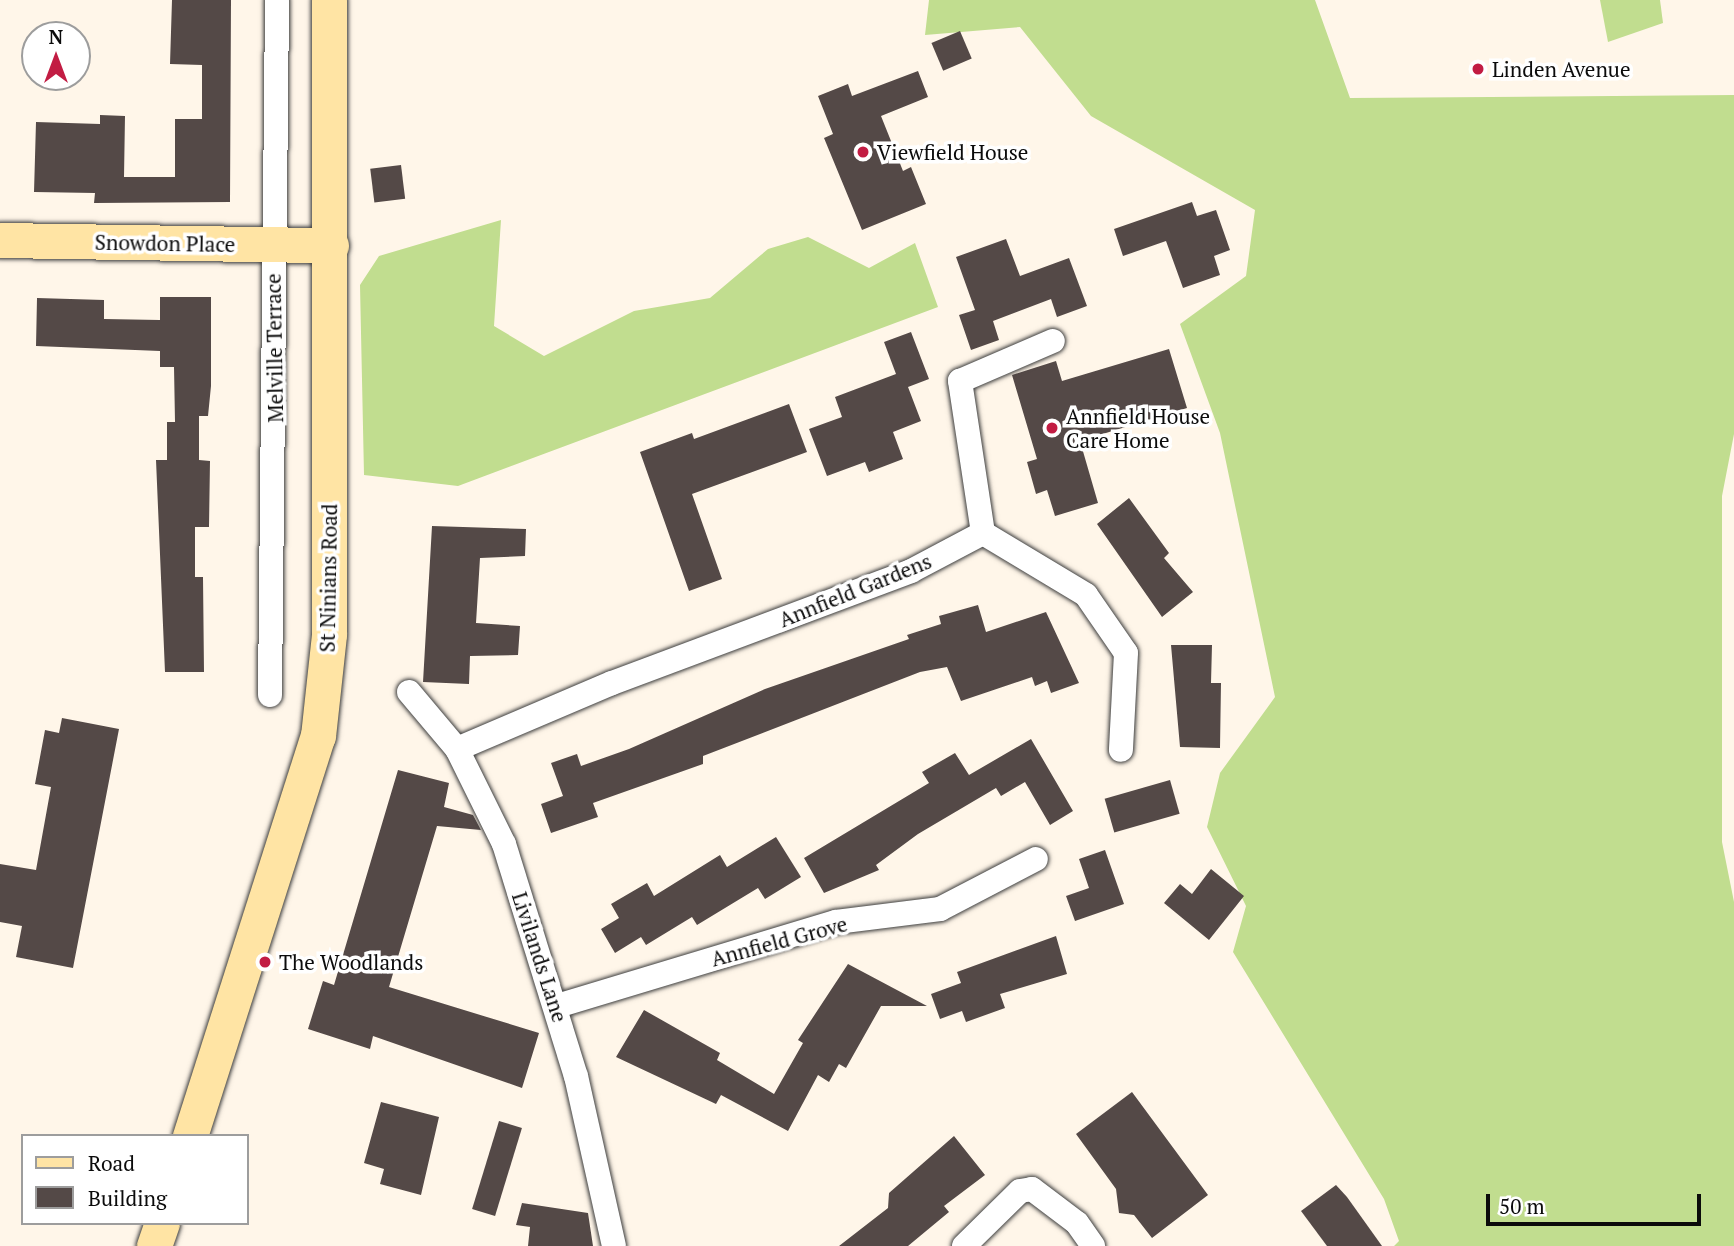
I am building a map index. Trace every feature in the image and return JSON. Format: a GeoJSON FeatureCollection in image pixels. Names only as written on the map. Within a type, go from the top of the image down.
{"type":"FeatureCollection","features":[{"type":"Feature","properties":{"kind":"main road","name":"St Ninians Road"},"geometry":{"type":"LineString","coordinates":[[191,1134],[318,736],[330,634],[329,0]]}},
{"type":"Feature","properties":{"kind":"main road","name":"Snowdon Place"},"geometry":{"type":"LineString","coordinates":[[0,240],[331,245]]}},
{"type":"Feature","properties":{"kind":"main road"},"geometry":{"type":"LineString","coordinates":[[154,1246],[161,1225]]}},
{"type":"Feature","properties":{"kind":"street","name":"Melville Terrace"},"geometry":{"type":"LineString","coordinates":[[270,695],[276,453],[274,245],[277,0]]}},
{"type":"Feature","properties":{"kind":"street"},"geometry":{"type":"LineString","coordinates":[[1053,341],[960,381],[983,533],[1086,596],[1126,653],[1121,750]]}},
{"type":"Feature","properties":{"kind":"street","name":"Annfield Gardens"},"geometry":{"type":"LineString","coordinates":[[457,749],[612,683],[911,571],[983,533]]}},
{"type":"Feature","properties":{"kind":"street","name":"Livilands Lane"},"geometry":{"type":"LineString","coordinates":[[409,692],[457,749],[504,844],[557,1006],[614,1246]]}},
{"type":"Feature","properties":{"kind":"street","name":"Annfield Grove"},"geometry":{"type":"LineString","coordinates":[[557,1006],[836,922],[940,909],[1036,859]]}},
{"type":"Feature","properties":{"kind":"street"},"geometry":{"type":"LineString","coordinates":[[964,1246],[1020,1191],[1032,1189],[1077,1223],[1093,1246]]}},
{"type":"Feature","properties":{"kind":"green space"},"geometry":{"type":"Polygon","coordinates":[[[929,0],[1315,0],[1350,98],[1734,95],[1734,434],[1722,496],[1722,842],[1734,902],[1734,1246],[1394,1246],[1399,1241],[1384,1199],[1233,952],[1246,906],[1207,827],[1220,773],[1275,697],[1220,433],[1180,324],[1246,276],[1255,210],[1091,116],[1020,27],[925,35],[929,0]]]}},
{"type":"Feature","properties":{"kind":"green space"},"geometry":{"type":"Polygon","coordinates":[[[1600,0],[1660,0],[1663,23],[1608,42],[1600,0]]]}},
{"type":"Feature","properties":{"kind":"green space"},"geometry":{"type":"Polygon","coordinates":[[[501,220],[494,326],[544,356],[634,311],[710,298],[768,249],[808,237],[869,268],[915,243],[938,307],[458,486],[364,475],[360,285],[379,256],[501,220]]]}},
{"type":"Feature","properties":{"kind":"building"},"geometry":{"type":"Polygon","coordinates":[[[172,0],[231,0],[230,202],[94,203],[95,193],[34,192],[36,122],[100,124],[100,115],[125,116],[124,177],[175,177],[175,119],[202,119],[202,65],[170,64],[172,0]]]}},
{"type":"Feature","properties":{"kind":"building"},"geometry":{"type":"Polygon","coordinates":[[[960,31],[972,59],[943,71],[931,43],[960,31]]]}},
{"type":"Feature","properties":{"kind":"building","name":"Viewfield House"},"geometry":{"type":"Polygon","coordinates":[[[918,71],[928,97],[881,116],[903,171],[911,167],[926,204],[862,230],[824,138],[833,134],[818,96],[848,84],[852,96],[918,71]]]}},
{"type":"Feature","properties":{"kind":"building"},"geometry":{"type":"Polygon","coordinates":[[[401,165],[405,199],[374,203],[370,169],[401,165]]]}},
{"type":"Feature","properties":{"kind":"building"},"geometry":{"type":"Polygon","coordinates":[[[1192,202],[1197,216],[1216,210],[1230,250],[1214,256],[1220,275],[1183,288],[1166,241],[1123,256],[1114,229],[1192,202]]]}},
{"type":"Feature","properties":{"kind":"building"},"geometry":{"type":"Polygon","coordinates":[[[1006,239],[1020,276],[1069,258],[1087,306],[1057,317],[1051,299],[993,321],[999,340],[971,350],[959,315],[975,310],[956,257],[1006,239]]]}},
{"type":"Feature","properties":{"kind":"building"},"geometry":{"type":"Polygon","coordinates":[[[160,297],[211,297],[211,386],[208,416],[199,416],[199,460],[210,461],[209,527],[195,527],[195,577],[203,577],[204,672],[165,672],[156,460],[167,460],[167,422],[175,422],[174,367],[160,367],[160,351],[36,346],[37,298],[104,300],[104,319],[160,320],[160,297]]]}},
{"type":"Feature","properties":{"kind":"building"},"geometry":{"type":"Polygon","coordinates":[[[911,332],[929,379],[908,387],[921,421],[893,432],[903,459],[869,472],[865,462],[827,476],[809,429],[842,417],[835,397],[896,374],[884,342],[911,332]]]}},
{"type":"Feature","properties":{"kind":"building","name":"Annfield House Care Home"},"geometry":{"type":"Polygon","coordinates":[[[1169,349],[1187,408],[1080,441],[1098,503],[1055,516],[1047,490],[1036,494],[1027,462],[1037,459],[1012,375],[1056,361],[1062,381],[1169,349]]]}},
{"type":"Feature","properties":{"kind":"building"},"geometry":{"type":"Polygon","coordinates":[[[789,404],[807,452],[692,494],[722,579],[689,591],[640,452],[692,433],[694,439],[789,404]]]}},
{"type":"Feature","properties":{"kind":"building"},"geometry":{"type":"Polygon","coordinates":[[[1129,498],[1169,553],[1164,558],[1193,592],[1162,617],[1097,524],[1129,498]]]}},
{"type":"Feature","properties":{"kind":"building"},"geometry":{"type":"Polygon","coordinates":[[[432,526],[526,529],[525,556],[480,558],[476,623],[520,626],[518,655],[470,656],[469,684],[423,682],[432,526]]]}},
{"type":"Feature","properties":{"kind":"building"},"geometry":{"type":"Polygon","coordinates":[[[978,605],[986,632],[1046,612],[1079,683],[1051,693],[1047,681],[1035,686],[1032,677],[961,701],[947,667],[920,672],[703,756],[703,764],[593,803],[598,817],[551,833],[541,804],[563,796],[551,763],[577,754],[581,766],[629,749],[765,689],[909,639],[907,635],[941,624],[939,616],[978,605]]]}},
{"type":"Feature","properties":{"kind":"building"},"geometry":{"type":"Polygon","coordinates":[[[1171,645],[1212,645],[1211,683],[1221,683],[1220,748],[1180,747],[1171,645]]]}},
{"type":"Feature","properties":{"kind":"building"},"geometry":{"type":"Polygon","coordinates":[[[62,718],[119,729],[73,968],[16,957],[22,926],[0,922],[0,864],[36,870],[51,787],[35,784],[45,730],[59,733],[62,718]]]}},
{"type":"Feature","properties":{"kind":"building"},"geometry":{"type":"Polygon","coordinates":[[[1031,739],[1073,811],[1050,825],[1025,782],[1001,796],[996,788],[918,834],[876,865],[879,870],[824,893],[804,858],[929,783],[922,772],[955,753],[969,775],[1031,739]]]}},
{"type":"Feature","properties":{"kind":"building"},"geometry":{"type":"Polygon","coordinates":[[[398,770],[449,783],[444,807],[473,815],[481,830],[437,826],[389,987],[539,1033],[522,1088],[373,1036],[370,1049],[308,1029],[323,981],[334,985],[398,770]]]}},
{"type":"Feature","properties":{"kind":"building"},"geometry":{"type":"Polygon","coordinates":[[[1170,780],[1180,814],[1114,832],[1105,799],[1170,780]]]}},
{"type":"Feature","properties":{"kind":"building"},"geometry":{"type":"Polygon","coordinates":[[[776,837],[801,877],[765,899],[758,888],[697,925],[692,917],[646,945],[641,937],[615,953],[601,929],[619,918],[611,904],[647,883],[654,896],[720,855],[727,867],[776,837]]]}},
{"type":"Feature","properties":{"kind":"building"},"geometry":{"type":"Polygon","coordinates":[[[1105,850],[1124,904],[1075,921],[1066,896],[1089,888],[1079,859],[1105,850]]]}},
{"type":"Feature","properties":{"kind":"building"},"geometry":{"type":"Polygon","coordinates":[[[1211,869],[1244,896],[1209,940],[1164,903],[1180,884],[1192,894],[1211,869]]]}},
{"type":"Feature","properties":{"kind":"building"},"geometry":{"type":"Polygon","coordinates":[[[1056,936],[1067,974],[1000,994],[1005,1008],[966,1022],[962,1011],[940,1019],[931,994],[961,983],[957,972],[1056,936]]]}},
{"type":"Feature","properties":{"kind":"building"},"geometry":{"type":"Polygon","coordinates":[[[848,964],[927,1006],[881,1006],[846,1068],[839,1064],[829,1082],[818,1075],[788,1131],[721,1095],[716,1104],[616,1057],[644,1010],[720,1053],[717,1060],[774,1094],[803,1043],[798,1040],[848,964]]]}},
{"type":"Feature","properties":{"kind":"building"},"geometry":{"type":"Polygon","coordinates":[[[1132,1092],[1208,1195],[1152,1238],[1134,1215],[1119,1213],[1116,1189],[1076,1134],[1132,1092]]]}},
{"type":"Feature","properties":{"kind":"building"},"geometry":{"type":"Polygon","coordinates":[[[381,1102],[439,1117],[421,1195],[380,1184],[384,1169],[364,1163],[381,1102]]]}},
{"type":"Feature","properties":{"kind":"building"},"geometry":{"type":"Polygon","coordinates":[[[499,1121],[522,1128],[495,1216],[472,1209],[499,1121]]]}},
{"type":"Feature","properties":{"kind":"building"},"geometry":{"type":"Polygon","coordinates":[[[954,1136],[985,1175],[944,1206],[949,1212],[908,1246],[839,1246],[888,1208],[889,1193],[954,1136]]]}},
{"type":"Feature","properties":{"kind":"building"},"geometry":{"type":"Polygon","coordinates":[[[1336,1185],[1382,1246],[1327,1246],[1301,1211],[1336,1185]]]}},
{"type":"Feature","properties":{"kind":"building"},"geometry":{"type":"Polygon","coordinates":[[[522,1203],[588,1213],[593,1246],[528,1246],[530,1227],[516,1225],[522,1203]]]}},
{"type":"Feature","properties":{"kind":"place","name":"Linden Avenue"},"geometry":{"type":"Point","coordinates":[1478,69]}},
{"type":"Feature","properties":{"kind":"place","name":"Viewfield House"},"geometry":{"type":"Point","coordinates":[863,152]}},
{"type":"Feature","properties":{"kind":"place","name":"Annfield House Care Home"},"geometry":{"type":"Point","coordinates":[1052,428]}},
{"type":"Feature","properties":{"kind":"place","name":"The Woodlands"},"geometry":{"type":"Point","coordinates":[265,962]}}]}
